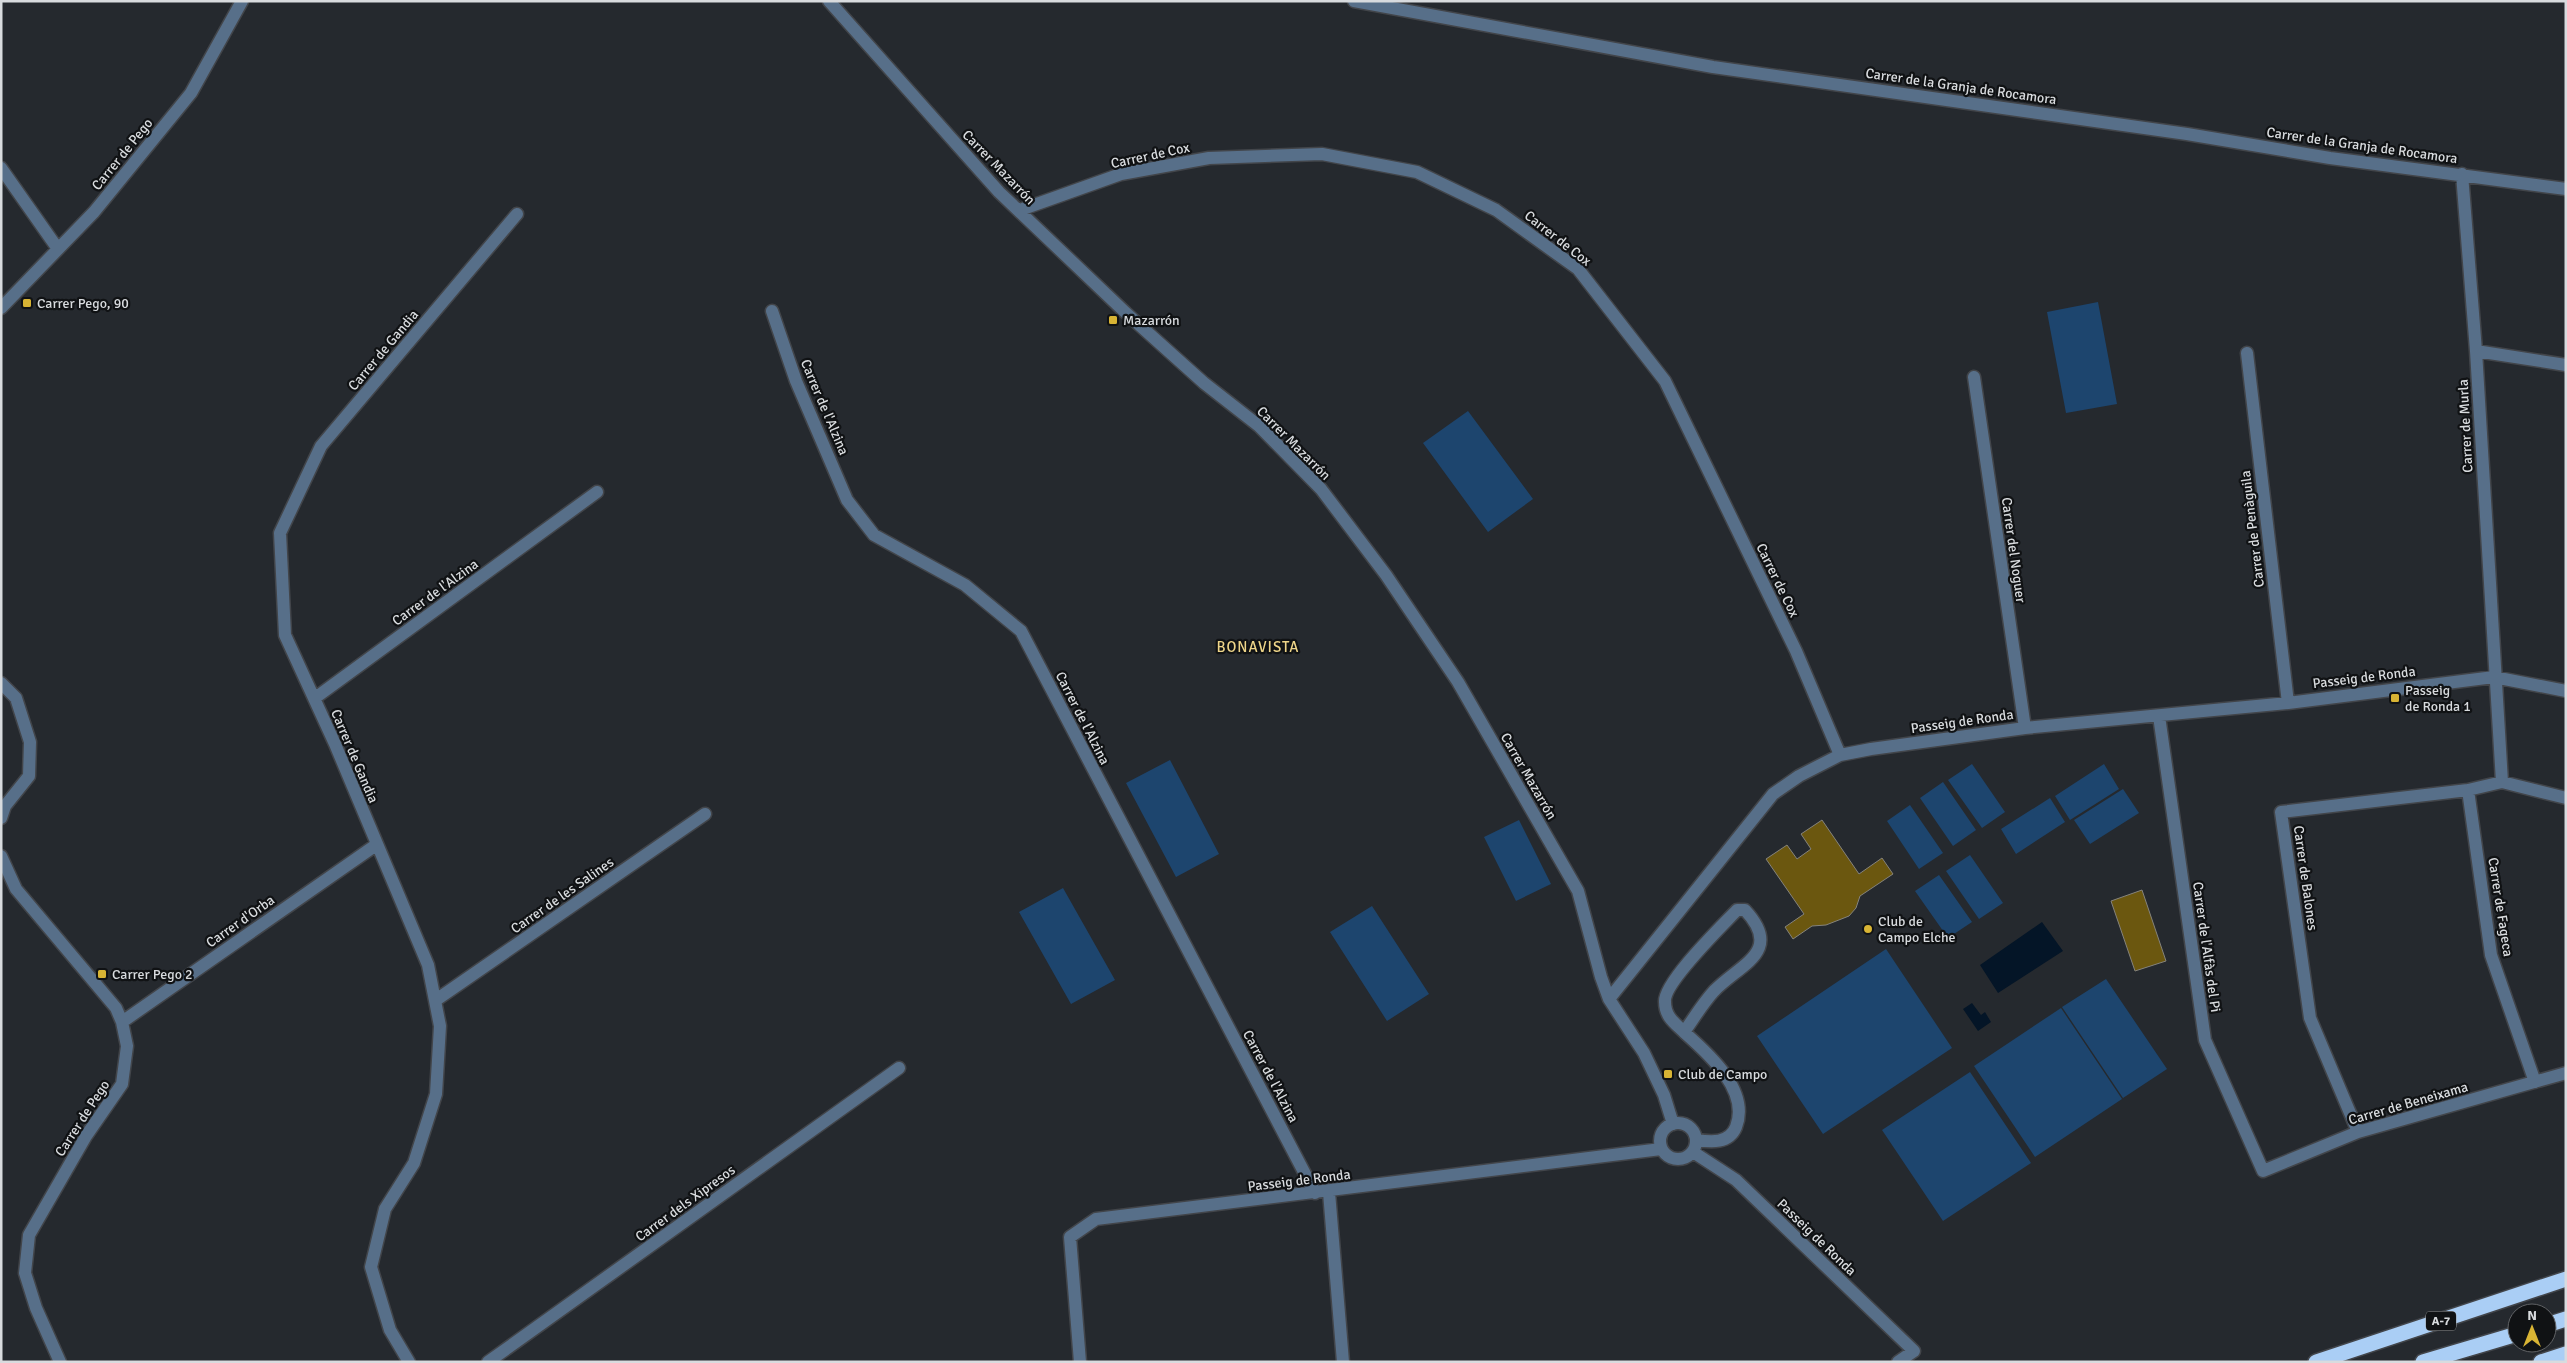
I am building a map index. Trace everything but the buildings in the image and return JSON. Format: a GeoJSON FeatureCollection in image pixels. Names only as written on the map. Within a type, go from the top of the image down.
{"type":"FeatureCollection","features":[{"type":"Feature","properties":{"kind":"highway","name":"A-7"},"geometry":{"type":"LineString","coordinates":[[2316,1362],[2566,1280]]}},
{"type":"Feature","properties":{"kind":"highway"},"geometry":{"type":"LineString","coordinates":[[2423,1362],[2507,1337]]}},
{"type":"Feature","properties":{"kind":"highway"},"geometry":{"type":"LineString","coordinates":[[2541,1362],[2566,1354]]}},
{"type":"Feature","properties":{"kind":"street","name":"Carrer de Pego"},"geometry":{"type":"LineString","coordinates":[[1,308],[94,212],[191,93],[242,1]]}},
{"type":"Feature","properties":{"kind":"street","name":"Carrer Mazarrón"},"geometry":{"type":"LineString","coordinates":[[829,1],[999,192],[1126,313],[1204,383],[1259,426],[1321,489],[1386,575],[1458,682],[1578,891],[1601,977],[1609,999]]}},
{"type":"Feature","properties":{"kind":"street","name":"Carrer de la Granja de Rocamora"},"geometry":{"type":"LineString","coordinates":[[1354,1],[1713,66],[2188,134],[2330,158],[2566,189]]}},
{"type":"Feature","properties":{"kind":"street","name":"Carrer de Cox"},"geometry":{"type":"LineString","coordinates":[[1020,210],[1121,174],[1209,158],[1322,154],[1417,172],[1496,210],[1578,269],[1665,380],[1796,651],[1840,755]]}},
{"type":"Feature","properties":{"kind":"street"},"geometry":{"type":"LineString","coordinates":[[1,168],[58,249]]}},
{"type":"Feature","properties":{"kind":"street","name":"Carrer de Murla"},"geometry":{"type":"LineString","coordinates":[[2462,174],[2476,351],[2494,677]]}},
{"type":"Feature","properties":{"kind":"street","name":"Carrer de Gandia"},"geometry":{"type":"LineString","coordinates":[[409,1362],[390,1330],[371,1267],[385,1209],[414,1163],[436,1094],[440,1026],[436,1000],[428,965],[315,698],[285,635],[280,534],[321,446],[517,214]]}},
{"type":"Feature","properties":{"kind":"street","name":"Carrer de l'Alzina"},"geometry":{"type":"LineString","coordinates":[[772,311],[796,380],[847,500],[874,536],[965,585],[1021,631],[1316,1193]]}},
{"type":"Feature","properties":{"kind":"street"},"geometry":{"type":"LineString","coordinates":[[2476,351],[2566,365]]}},
{"type":"Feature","properties":{"kind":"street","name":"Carrer de Penàguila"},"geometry":{"type":"LineString","coordinates":[[2247,353],[2288,702]]}},
{"type":"Feature","properties":{"kind":"street","name":"Carrer del Noguer"},"geometry":{"type":"LineString","coordinates":[[1974,377],[2025,728]]}},
{"type":"Feature","properties":{"kind":"street","name":"Carrer de l'Alzina"},"geometry":{"type":"LineString","coordinates":[[315,698],[597,492]]}},
{"type":"Feature","properties":{"kind":"street"},"geometry":{"type":"LineString","coordinates":[[2494,677],[2502,782]]}},
{"type":"Feature","properties":{"kind":"street","name":"Passeig de Ronda"},"geometry":{"type":"LineString","coordinates":[[1609,999],[1772,794],[1799,776],[1840,755],[2025,728],[2288,702],[2494,677],[2566,691]]}},
{"type":"Feature","properties":{"kind":"street"},"geometry":{"type":"LineString","coordinates":[[1,683],[16,698],[30,742],[28,776],[5,806],[1,818]]}},
{"type":"Feature","properties":{"kind":"street","name":"Carrer de l'Alfàs del Pi"},"geometry":{"type":"LineString","coordinates":[[2159,716],[2205,1040],[2263,1172]]}},
{"type":"Feature","properties":{"kind":"street","name":"Carrer de Balones"},"geometry":{"type":"LineString","coordinates":[[2358,1132],[2310,1018],[2281,812],[2468,790],[2502,782],[2566,798]]}},
{"type":"Feature","properties":{"kind":"street","name":"Carrer de Fageca"},"geometry":{"type":"LineString","coordinates":[[2468,790],[2491,955],[2535,1082]]}},
{"type":"Feature","properties":{"kind":"street","name":"Carrer de les Salines"},"geometry":{"type":"LineString","coordinates":[[436,1000],[705,814]]}},
{"type":"Feature","properties":{"kind":"street","name":"Carrer d'Orba"},"geometry":{"type":"LineString","coordinates":[[122,1022],[376,845]]}},
{"type":"Feature","properties":{"kind":"street","name":"Carrer de Pego"},"geometry":{"type":"LineString","coordinates":[[1,856],[16,889],[116,1008],[122,1022],[127,1046],[122,1084],[86,1136],[28,1235],[25,1272],[36,1308],[60,1362]]}},
{"type":"Feature","properties":{"kind":"street"},"geometry":{"type":"LineString","coordinates":[[1684,1032],[1715,990],[1748,964],[1759,952],[1761,938],[1755,921],[1745,910],[1737,910],[1670,984],[1664,1000],[1667,1016],[1728,1078],[1739,1102],[1740,1115],[1734,1132],[1726,1139],[1694,1146]]}},
{"type":"Feature","properties":{"kind":"street"},"geometry":{"type":"LineString","coordinates":[[1609,999],[1644,1053],[1664,1095],[1673,1124]]}},
{"type":"Feature","properties":{"kind":"street","name":"Carrer dels Xipresos"},"geometry":{"type":"LineString","coordinates":[[488,1362],[899,1068]]}},
{"type":"Feature","properties":{"kind":"street","name":"Carrer de Beneixama"},"geometry":{"type":"LineString","coordinates":[[2263,1172],[2358,1132],[2566,1073]]}},
{"type":"Feature","properties":{"kind":"street"},"geometry":{"type":"LineString","coordinates":[[1673,1124],[1686,1125],[1694,1134],[1694,1146],[1688,1156],[1676,1160],[1670,1158],[1661,1149],[1659,1143],[1663,1131],[1673,1124]]}},
{"type":"Feature","properties":{"kind":"street","name":"Passeig de Ronda"},"geometry":{"type":"LineString","coordinates":[[1694,1146],[1736,1180],[1914,1350],[1898,1362]]}},
{"type":"Feature","properties":{"kind":"street","name":"Passeig de Ronda"},"geometry":{"type":"LineString","coordinates":[[1080,1362],[1070,1237],[1096,1219],[1329,1192],[1661,1149]]}},
{"type":"Feature","properties":{"kind":"street"},"geometry":{"type":"LineString","coordinates":[[1329,1192],[1343,1362]]}},
{"type":"Feature","properties":{"kind":"shaded area"},"geometry":{"type":"Polygon","coordinates":[[[2098,302],[2117,404],[2066,413],[2047,312],[2098,302]]]}},
{"type":"Feature","properties":{"kind":"shaded area"},"geometry":{"type":"Polygon","coordinates":[[[1468,411],[1533,499],[1488,532],[1423,443],[1468,411]]]}},
{"type":"Feature","properties":{"kind":"shaded area"},"geometry":{"type":"Polygon","coordinates":[[[1170,760],[1219,854],[1176,877],[1126,783],[1170,760]]]}},
{"type":"Feature","properties":{"kind":"shaded area"},"geometry":{"type":"Polygon","coordinates":[[[1972,764],[2005,812],[1982,828],[1948,780],[1972,764]]]}},
{"type":"Feature","properties":{"kind":"shaded area"},"geometry":{"type":"Polygon","coordinates":[[[2104,764],[2119,789],[2070,820],[2055,796],[2104,764]]]}},
{"type":"Feature","properties":{"kind":"shaded area"},"geometry":{"type":"Polygon","coordinates":[[[1943,782],[1976,830],[1953,846],[1920,798],[1943,782]]]}},
{"type":"Feature","properties":{"kind":"shaded area"},"geometry":{"type":"Polygon","coordinates":[[[2123,789],[2139,813],[2090,844],[2074,820],[2123,789]]]}},
{"type":"Feature","properties":{"kind":"shaded area"},"geometry":{"type":"Polygon","coordinates":[[[2050,798],[2065,822],[2016,854],[2001,829],[2050,798]]]}},
{"type":"Feature","properties":{"kind":"shaded area"},"geometry":{"type":"Polygon","coordinates":[[[1910,805],[1943,853],[1919,869],[1887,821],[1910,805]]]}},
{"type":"Feature","properties":{"kind":"shaded area"},"geometry":{"type":"Polygon","coordinates":[[[1519,820],[1551,884],[1516,901],[1484,837],[1519,820]]]}},
{"type":"Feature","properties":{"kind":"shaded area"},"geometry":{"type":"Polygon","coordinates":[[[1970,855],[2003,903],[1979,919],[1946,871],[1970,855]]]}},
{"type":"Feature","properties":{"kind":"shaded area"},"geometry":{"type":"Polygon","coordinates":[[[1939,875],[1972,922],[1948,938],[1915,891],[1939,875]]]}},
{"type":"Feature","properties":{"kind":"shaded area"},"geometry":{"type":"Polygon","coordinates":[[[1063,888],[1115,980],[1071,1004],[1019,912],[1063,888]]]}},
{"type":"Feature","properties":{"kind":"shaded area"},"geometry":{"type":"Polygon","coordinates":[[[1372,906],[1429,994],[1387,1021],[1330,932],[1372,906]]]}},
{"type":"Feature","properties":{"kind":"shaded area"},"geometry":{"type":"Polygon","coordinates":[[[2042,922],[2063,951],[1998,993],[1980,965],[2042,922]]]}},
{"type":"Feature","properties":{"kind":"shaded area"},"geometry":{"type":"Polygon","coordinates":[[[1886,949],[1952,1048],[1823,1134],[1757,1036],[1886,949]]]}},
{"type":"Feature","properties":{"kind":"shaded area"},"geometry":{"type":"Polygon","coordinates":[[[2106,979],[2167,1069],[2123,1098],[2062,1007],[2106,979]]]}},
{"type":"Feature","properties":{"kind":"shaded area"},"geometry":{"type":"Polygon","coordinates":[[[1972,1003],[1981,1015],[1985,1012],[1991,1022],[1978,1031],[1963,1009],[1972,1003]]]}},
{"type":"Feature","properties":{"kind":"shaded area"},"geometry":{"type":"Polygon","coordinates":[[[2061,1008],[2122,1099],[2035,1157],[1974,1066],[2061,1008]]]}},
{"type":"Feature","properties":{"kind":"shaded area"},"geometry":{"type":"Polygon","coordinates":[[[1970,1072],[2031,1163],[1943,1221],[1882,1130],[1970,1072]]]}},
{"type":"Feature","properties":{"kind":"place","name":"Carrer Pego, 90"},"geometry":{"type":"Point","coordinates":[27,303]}},
{"type":"Feature","properties":{"kind":"place","name":"Mazarrón"},"geometry":{"type":"Point","coordinates":[1113,320]}},
{"type":"Feature","properties":{"kind":"place","name":"Passeig de Ronda 1"},"geometry":{"type":"Point","coordinates":[2395,698]}},
{"type":"Feature","properties":{"kind":"place","name":"Club de Campo Elche"},"geometry":{"type":"Point","coordinates":[1868,929]}},
{"type":"Feature","properties":{"kind":"place","name":"Carrer Pego 2"},"geometry":{"type":"Point","coordinates":[102,974]}},
{"type":"Feature","properties":{"kind":"place","name":"Club de Campo"},"geometry":{"type":"Point","coordinates":[1668,1074]}},
{"type":"Feature","properties":{"kind":"district","name":"BONAVISTA"},"geometry":{"type":"Point","coordinates":[1258,647]}}]}
